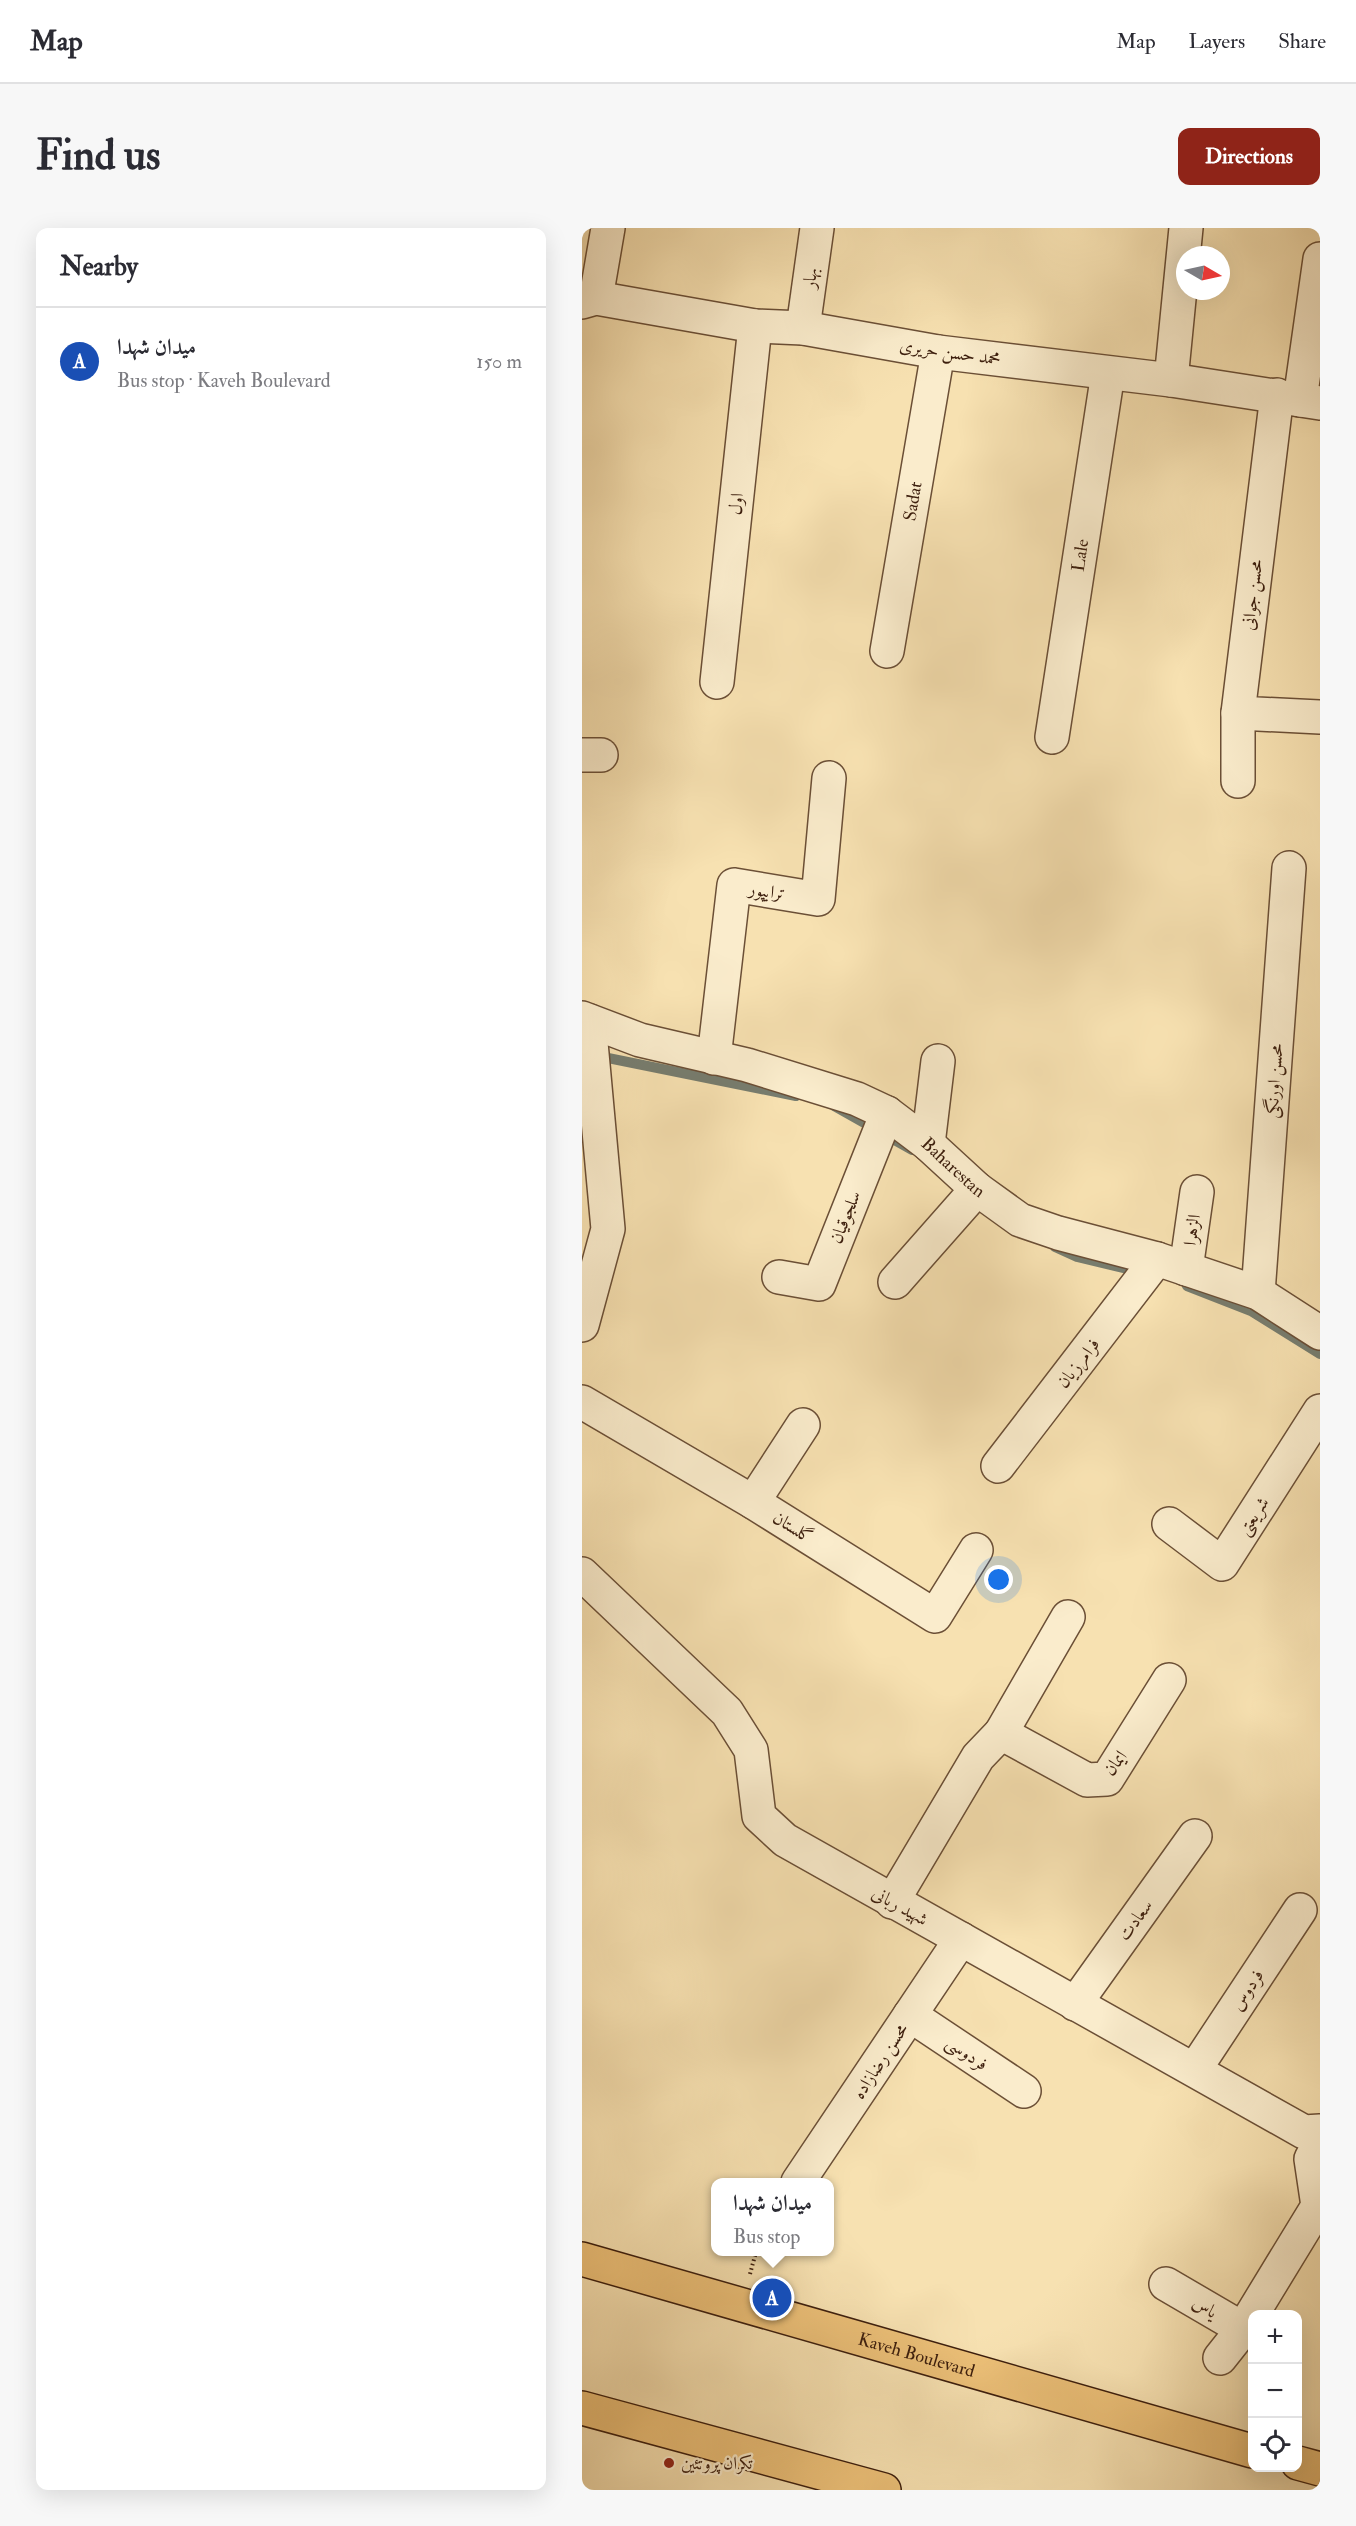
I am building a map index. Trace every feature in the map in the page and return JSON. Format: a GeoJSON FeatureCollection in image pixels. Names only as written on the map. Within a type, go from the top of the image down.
{"type":"FeatureCollection","features":[{"type":"Feature","properties":{"kind":"main road","name":"Kaveh Boulevard"},"geometry":{"type":"LineString","coordinates":[[582,2259],[1248,2450]]}},
{"type":"Feature","properties":{"kind":"main road"},"geometry":{"type":"LineString","coordinates":[[582,2408],[884,2490]]}},
{"type":"Feature","properties":{"kind":"main road"},"geometry":{"type":"LineString","coordinates":[[1302,2464],[1320,2469]]}},
{"type":"Feature","properties":{"kind":"street"},"geometry":{"type":"LineString","coordinates":[[589,300],[608,228]]}},
{"type":"Feature","properties":{"kind":"street","name":"بهار"},"geometry":{"type":"LineString","coordinates":[[803,328],[816,228]]}},
{"type":"Feature","properties":{"kind":"street"},"geometry":{"type":"LineString","coordinates":[[1171,380],[1186,228]]}},
{"type":"Feature","properties":{"kind":"street","name":"محسن جوانی"},"geometry":{"type":"LineString","coordinates":[[1238,781],[1238,713],[1299,400],[1320,259]]}},
{"type":"Feature","properties":{"kind":"street","name":"محمد حسن حریری"},"geometry":{"type":"LineString","coordinates":[[589,300],[755,326],[803,328],[938,352],[1171,380],[1299,400]]}},
{"type":"Feature","properties":{"kind":"street","name":"اول"},"geometry":{"type":"LineString","coordinates":[[717,682],[755,326]]}},
{"type":"Feature","properties":{"kind":"street","name":"Sadat"},"geometry":{"type":"LineString","coordinates":[[887,651],[938,352]]}},
{"type":"Feature","properties":{"kind":"street","name":"Lale"},"geometry":{"type":"LineString","coordinates":[[1052,737],[1108,373]]}},
{"type":"Feature","properties":{"kind":"street"},"geometry":{"type":"LineString","coordinates":[[1238,713],[1320,717]]}},
{"type":"Feature","properties":{"kind":"street","name":"ترایپور"},"geometry":{"type":"LineString","coordinates":[[714,1058],[734,885],[818,898],[829,778]]}},
{"type":"Feature","properties":{"kind":"street","name":"محسن اورنگی"},"geometry":{"type":"LineString","coordinates":[[1258,1293],[1289,868]]}},
{"type":"Feature","properties":{"kind":"street"},"geometry":{"type":"LineString","coordinates":[[582,1325],[608,1229],[585,1019]]}},
{"type":"Feature","properties":{"kind":"street","name":"Baharestan"},"geometry":{"type":"LineString","coordinates":[[585,1019],[640,1040],[747,1065],[857,1099],[881,1125],[928,1144],[971,1196],[1020,1220],[1159,1269],[1258,1293],[1320,1333]]}},
{"type":"Feature","properties":{"kind":"street"},"geometry":{"type":"LineString","coordinates":[[928,1144],[938,1061]]}},
{"type":"Feature","properties":{"kind":"street","name":"سلجوقیان"},"geometry":{"type":"LineString","coordinates":[[779,1277],[819,1284],[881,1125]]}},
{"type":"Feature","properties":{"kind":"street","name":"الزهرا"},"geometry":{"type":"LineString","coordinates":[[1159,1269],[1197,1192]]}},
{"type":"Feature","properties":{"kind":"street"},"geometry":{"type":"LineString","coordinates":[[895,1282],[971,1196]]}},
{"type":"Feature","properties":{"kind":"street","name":"فرامرزیان"},"geometry":{"type":"LineString","coordinates":[[998,1466],[1159,1269]]}},
{"type":"Feature","properties":{"kind":"street","name":"گلستان"},"geometry":{"type":"LineString","coordinates":[[582,1402],[753,1502],[935,1616],[976,1550]]}},
{"type":"Feature","properties":{"kind":"street","name":"شریعتی"},"geometry":{"type":"LineString","coordinates":[[1169,1524],[1222,1564],[1320,1411]]}},
{"type":"Feature","properties":{"kind":"street"},"geometry":{"type":"LineString","coordinates":[[753,1502],[803,1425]]}},
{"type":"Feature","properties":{"kind":"street","name":"شهید ربانی"},"geometry":{"type":"LineString","coordinates":[[582,1574],[727,1712],[751,1750],[759,1816],[785,1840],[1075,2004],[1195,2069],[1316,2128]]}},
{"type":"Feature","properties":{"kind":"street"},"geometry":{"type":"LineString","coordinates":[[892,1902],[978,1757],[1001,1733],[1068,1617]]}},
{"type":"Feature","properties":{"kind":"street","name":"ایمان"},"geometry":{"type":"LineString","coordinates":[[1001,1733],[1087,1780],[1107,1779],[1169,1680]]}},
{"type":"Feature","properties":{"kind":"street","name":"سعادت"},"geometry":{"type":"LineString","coordinates":[[1075,2004],[1196,1836]]}},
{"type":"Feature","properties":{"kind":"street","name":"فردوس"},"geometry":{"type":"LineString","coordinates":[[1195,2069],[1300,1910]]}},
{"type":"Feature","properties":{"kind":"street","name":"محسن رضازاده"},"geometry":{"type":"LineString","coordinates":[[801,2178],[962,1939]]}},
{"type":"Feature","properties":{"kind":"street","name":"فردوسی"},"geometry":{"type":"LineString","coordinates":[[910,2015],[1024,2091]]}},
{"type":"Feature","properties":{"kind":"street"},"geometry":{"type":"LineString","coordinates":[[1220,2358],[1243,2329],[1318,2206],[1311,2159],[1316,2128]]}},
{"type":"Feature","properties":{"kind":"street","name":"یاس"},"geometry":{"type":"LineString","coordinates":[[1166,2284],[1243,2329]]}},
{"type":"Feature","properties":{"kind":"waterway"},"geometry":{"type":"LineString","coordinates":[[608,1058],[796,1096]]}},
{"type":"Feature","properties":{"kind":"waterway"},"geometry":{"type":"LineString","coordinates":[[834,1106],[912,1150]]}},
{"type":"Feature","properties":{"kind":"waterway"},"geometry":{"type":"LineString","coordinates":[[1055,1247],[1077,1257],[1140,1272]]}},
{"type":"Feature","properties":{"kind":"waterway"},"geometry":{"type":"LineString","coordinates":[[1187,1286],[1251,1311],[1320,1354]]}},
{"type":"Feature","properties":{"kind":"place","name":"میدان شهدا"},"geometry":{"type":"Point","coordinates":[772,2298]}},
{"type":"Feature","properties":{"kind":"place","name":"تکران پروتئین"},"geometry":{"type":"Point","coordinates":[669,2463]}}]}
